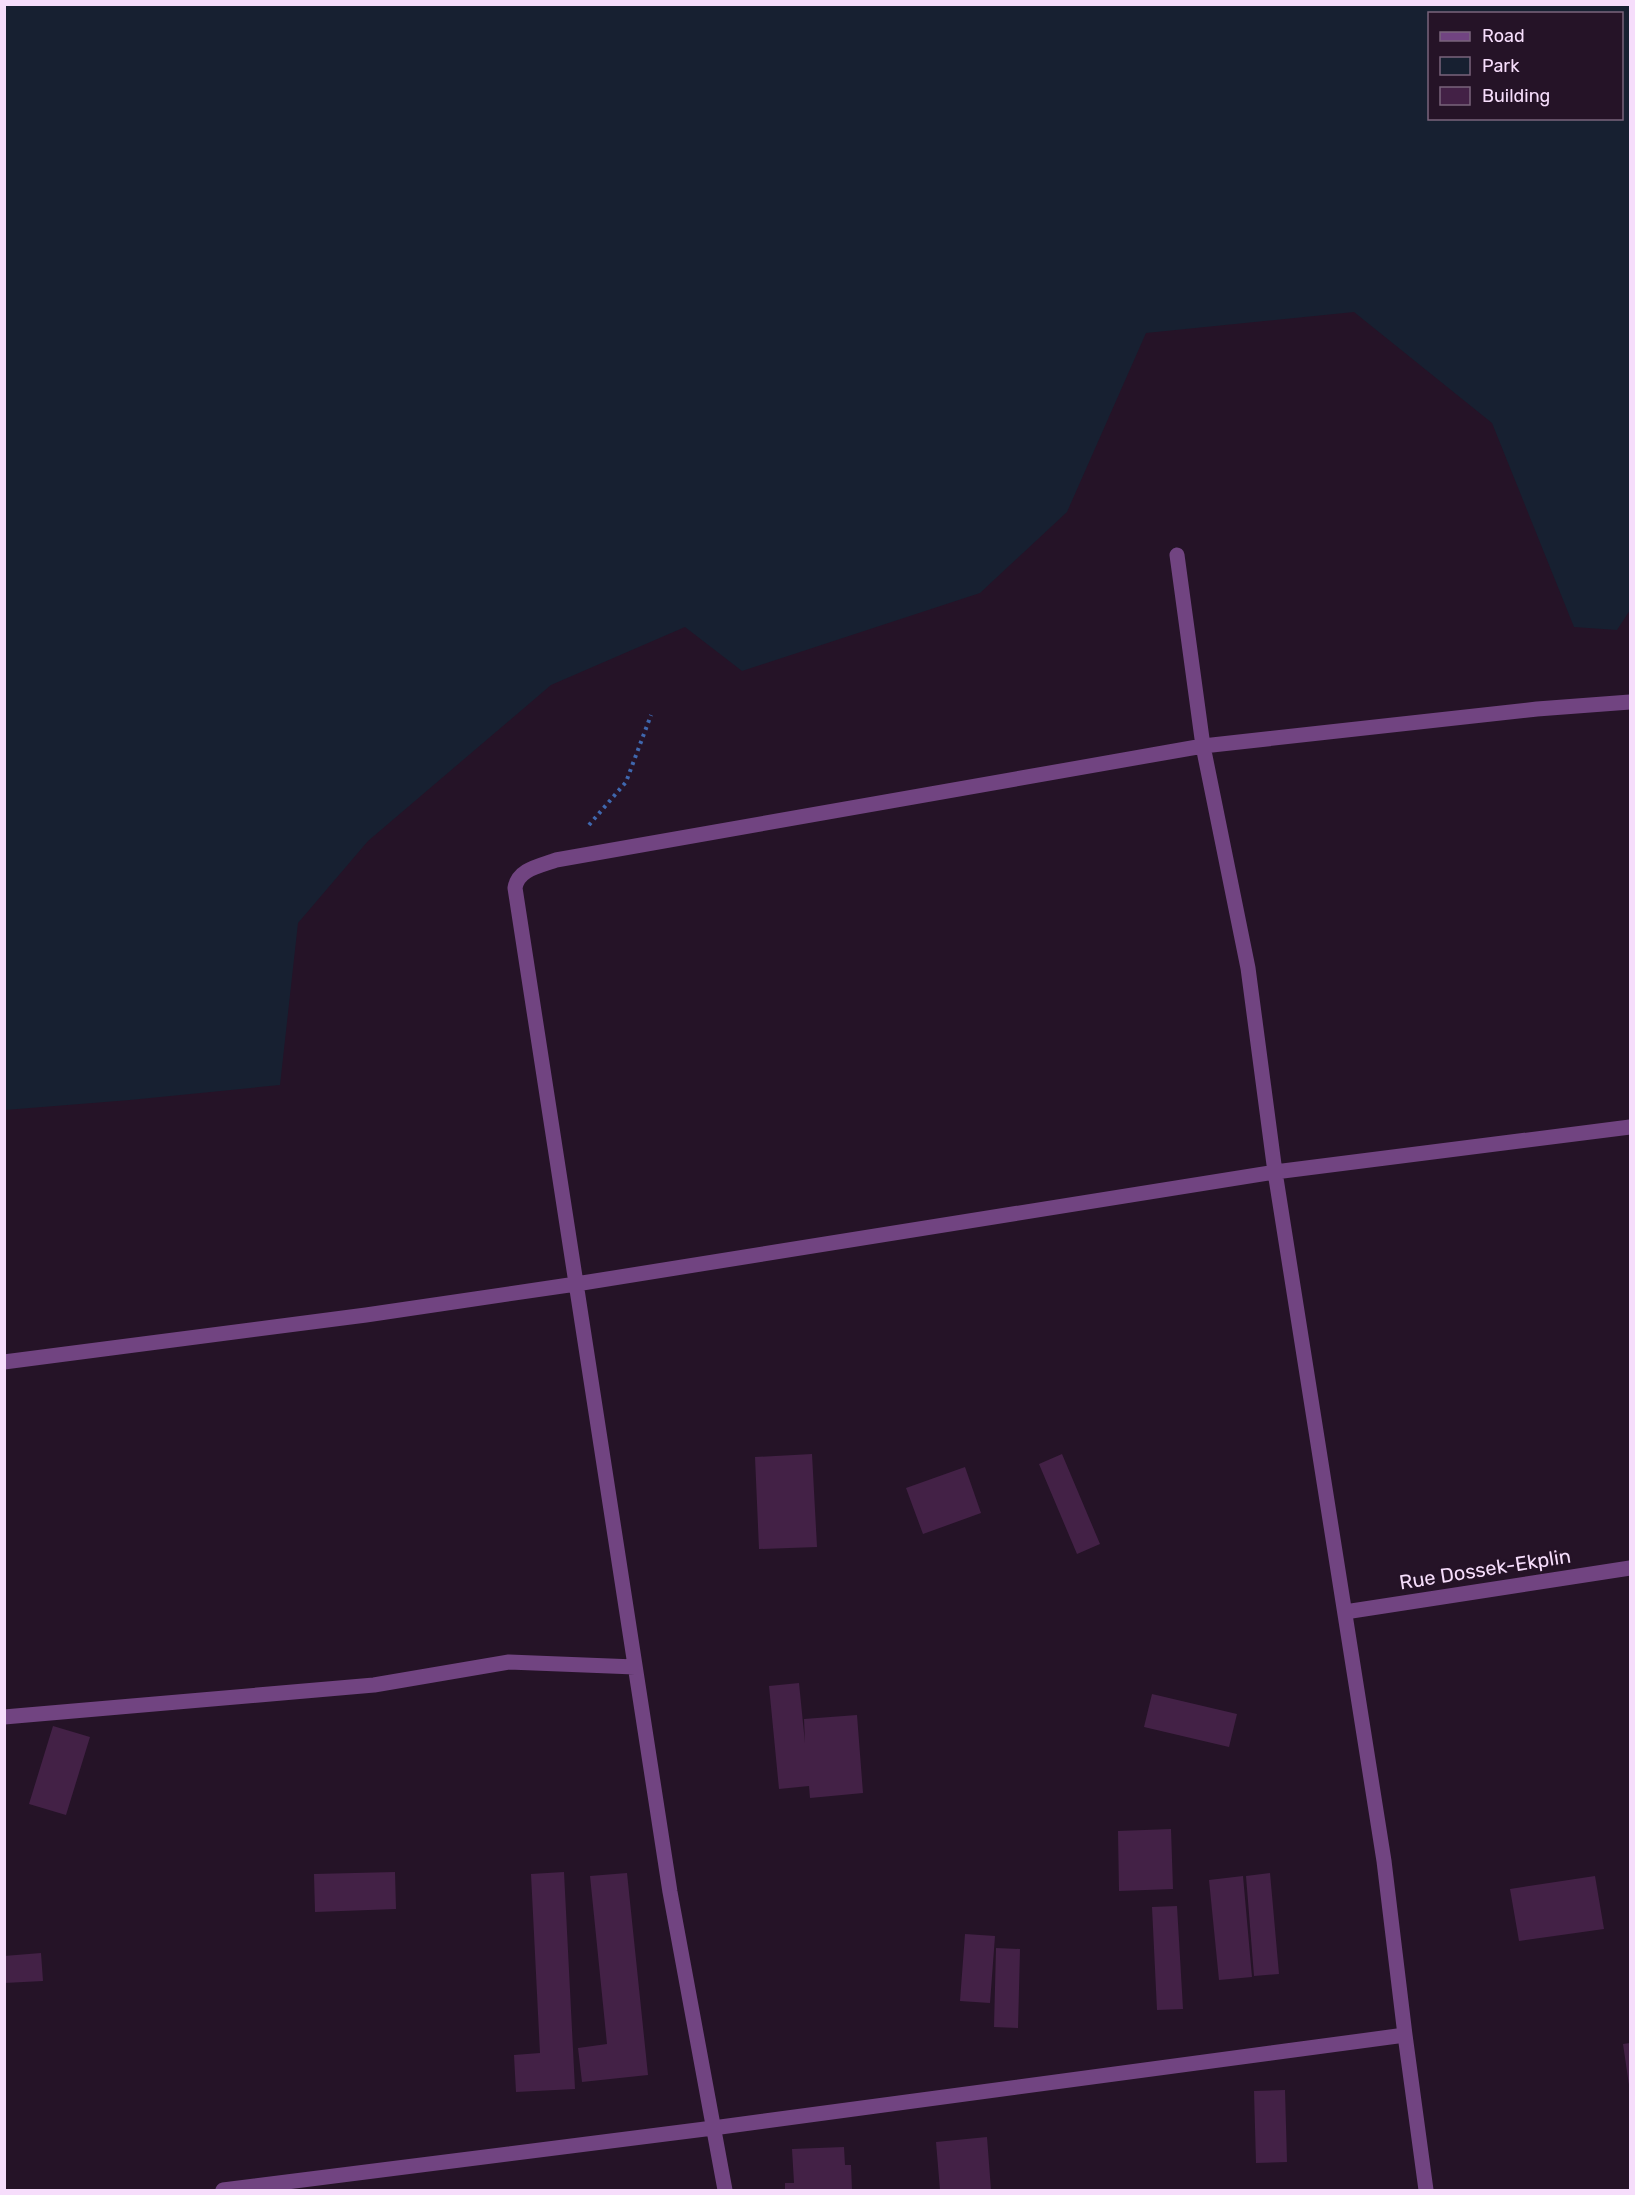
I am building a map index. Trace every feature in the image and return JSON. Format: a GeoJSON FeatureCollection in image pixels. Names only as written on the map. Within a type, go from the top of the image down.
{"type":"FeatureCollection","features":[{"type":"Feature","properties":{"kind":"street"},"geometry":{"type":"LineString","coordinates":[[1177,555],[1203,746],[1248,968],[1275,1172],[1384,1861],[1426,2190]]}},
{"type":"Feature","properties":{"kind":"street"},"geometry":{"type":"LineString","coordinates":[[725,2190],[670,1892],[515,888],[517,880],[522,873],[556,860],[1203,746],[1538,709],[1630,702]]}},
{"type":"Feature","properties":{"kind":"street"},"geometry":{"type":"LineString","coordinates":[[4,1362],[366,1315],[576,1284],[1275,1172],[1630,1127]]}},
{"type":"Feature","properties":{"kind":"street","name":"Rue Dossek-Ekplin"},"geometry":{"type":"LineString","coordinates":[[1345,1612],[1630,1568]]}},
{"type":"Feature","properties":{"kind":"street"},"geometry":{"type":"LineString","coordinates":[[4,1717],[374,1685],[509,1662],[635,1667]]}},
{"type":"Feature","properties":{"kind":"street"},"geometry":{"type":"LineString","coordinates":[[223,2190],[713,2128],[1405,2035]]}},
{"type":"Feature","properties":{"kind":"path"},"geometry":{"type":"LineString","coordinates":[[556,860],[626,782],[651,716]]}},
{"type":"Feature","properties":{"kind":"green space"},"geometry":{"type":"Polygon","coordinates":[[[5,4],[1630,5],[1630,610],[1617,630],[1574,627],[1492,423],[1354,312],[1146,333],[1067,512],[980,593],[742,671],[685,627],[551,685],[368,841],[298,923],[280,1085],[5,1110],[5,4]]]}},
{"type":"Feature","properties":{"kind":"building"},"geometry":{"type":"Polygon","coordinates":[[[812,1454],[817,1547],[759,1549],[755,1457],[812,1454]]]}},
{"type":"Feature","properties":{"kind":"building"},"geometry":{"type":"Polygon","coordinates":[[[1062,1454],[1100,1544],[1077,1554],[1039,1464],[1062,1454]]]}},
{"type":"Feature","properties":{"kind":"building"},"geometry":{"type":"Polygon","coordinates":[[[965,1467],[981,1513],[923,1534],[906,1488],[965,1467]]]}},
{"type":"Feature","properties":{"kind":"building"},"geometry":{"type":"Polygon","coordinates":[[[799,1683],[805,1743],[804,1719],[857,1715],[863,1793],[810,1798],[809,1786],[779,1789],[769,1686],[799,1683]]]}},
{"type":"Feature","properties":{"kind":"building"},"geometry":{"type":"Polygon","coordinates":[[[1152,1694],[1237,1714],[1229,1747],[1144,1727],[1152,1694]]]}},
{"type":"Feature","properties":{"kind":"building"},"geometry":{"type":"Polygon","coordinates":[[[53,1726],[90,1737],[66,1815],[29,1804],[53,1726]]]}},
{"type":"Feature","properties":{"kind":"building"},"geometry":{"type":"Polygon","coordinates":[[[1171,1829],[1173,1889],[1119,1891],[1118,1831],[1171,1829]]]}},
{"type":"Feature","properties":{"kind":"building"},"geometry":{"type":"Polygon","coordinates":[[[395,1872],[396,1909],[315,1912],[314,1874],[395,1872]]]}},
{"type":"Feature","properties":{"kind":"building"},"geometry":{"type":"Polygon","coordinates":[[[564,1872],[575,2089],[516,2092],[514,2055],[540,2053],[531,1874],[564,1872]]]}},
{"type":"Feature","properties":{"kind":"building"},"geometry":{"type":"Polygon","coordinates":[[[627,1873],[648,2075],[582,2082],[578,2048],[607,2044],[590,1876],[627,1873]]]}},
{"type":"Feature","properties":{"kind":"building"},"geometry":{"type":"Polygon","coordinates":[[[1270,1873],[1279,1974],[1254,1976],[1246,1876],[1270,1873]]]}},
{"type":"Feature","properties":{"kind":"building"},"geometry":{"type":"Polygon","coordinates":[[[1243,1876],[1252,1977],[1219,1980],[1209,1880],[1243,1876]]]}},
{"type":"Feature","properties":{"kind":"building"},"geometry":{"type":"Polygon","coordinates":[[[1595,1876],[1604,1929],[1519,1941],[1510,1889],[1595,1876]]]}},
{"type":"Feature","properties":{"kind":"building"},"geometry":{"type":"Polygon","coordinates":[[[1177,1906],[1183,2009],[1157,2010],[1152,1907],[1177,1906]]]}},
{"type":"Feature","properties":{"kind":"building"},"geometry":{"type":"Polygon","coordinates":[[[965,1934],[995,1936],[990,2003],[960,2001],[965,1934]]]}},
{"type":"Feature","properties":{"kind":"building"},"geometry":{"type":"Polygon","coordinates":[[[996,1948],[1020,1949],[1018,2028],[994,2027],[996,1948]]]}},
{"type":"Feature","properties":{"kind":"building"},"geometry":{"type":"Polygon","coordinates":[[[41,1953],[43,1981],[4,1983],[4,1956],[41,1953]]]}},
{"type":"Feature","properties":{"kind":"building"},"geometry":{"type":"Polygon","coordinates":[[[1630,2043],[1630,2085],[1629,2085],[1623,2044],[1630,2043]]]}},
{"type":"Feature","properties":{"kind":"building"},"geometry":{"type":"Polygon","coordinates":[[[1285,2090],[1287,2162],[1256,2163],[1254,2091],[1285,2090]]]}},
{"type":"Feature","properties":{"kind":"building"},"geometry":{"type":"Polygon","coordinates":[[[987,2137],[991,2190],[940,2190],[936,2142],[987,2137]]]}},
{"type":"Feature","properties":{"kind":"building"},"geometry":{"type":"Polygon","coordinates":[[[844,2147],[845,2165],[851,2165],[852,2190],[785,2190],[785,2183],[794,2183],[792,2149],[844,2147]]]}}]}
